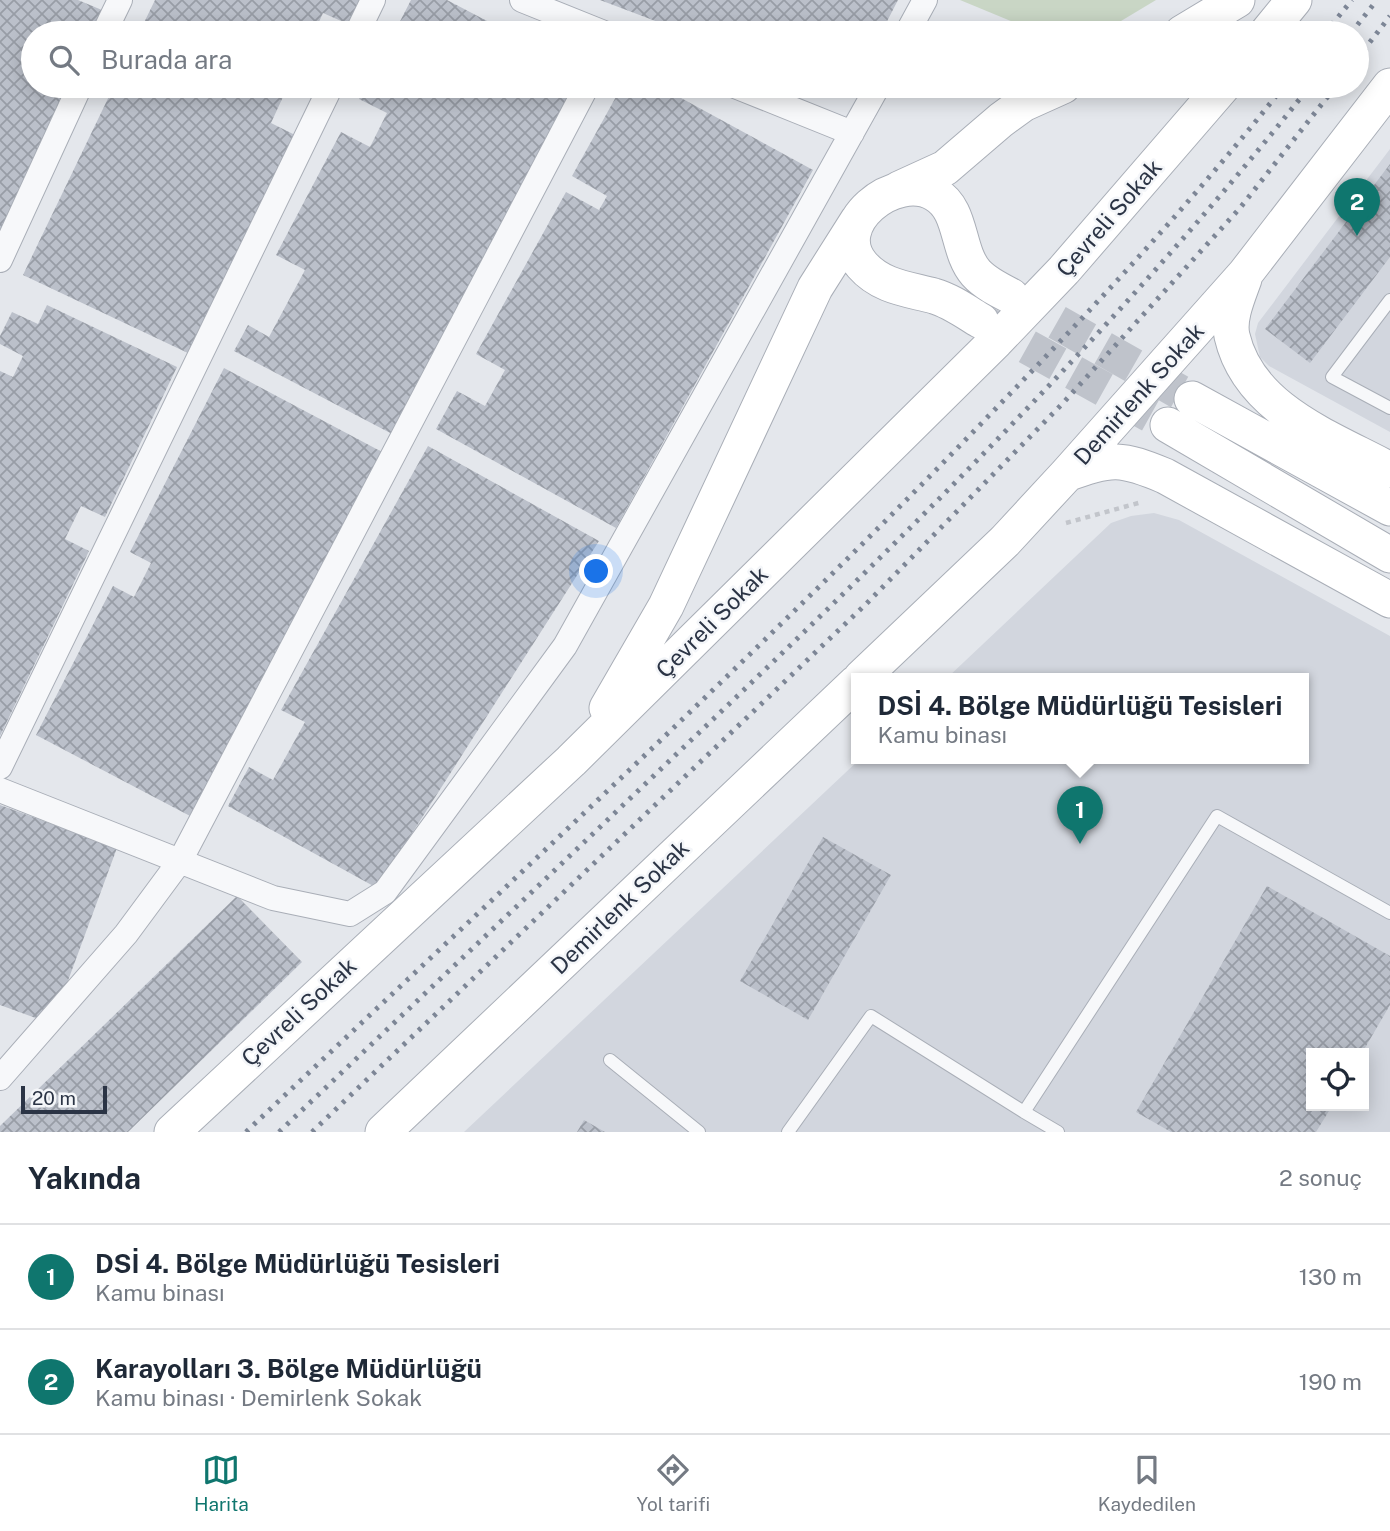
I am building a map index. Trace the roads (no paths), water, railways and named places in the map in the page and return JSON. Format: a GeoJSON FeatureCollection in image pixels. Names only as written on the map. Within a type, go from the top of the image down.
{"type":"FeatureCollection","features":[{"type":"Feature","properties":{"kind":"street"},"geometry":{"type":"LineString","coordinates":[[110,21],[120,0]]}},
{"type":"Feature","properties":{"kind":"street"},"geometry":{"type":"LineString","coordinates":[[363,21],[373,0]]}},
{"type":"Feature","properties":{"kind":"street"},"geometry":{"type":"LineString","coordinates":[[522,0],[574,21]]}},
{"type":"Feature","properties":{"kind":"street"},"geometry":{"type":"LineString","coordinates":[[914,21],[925,0]]}},
{"type":"Feature","properties":{"kind":"street"},"geometry":{"type":"LineString","coordinates":[[1202,21],[1237,0]]}},
{"type":"Feature","properties":{"kind":"street"},"geometry":{"type":"LineString","coordinates":[[1277,21],[1294,0]]}},
{"type":"Feature","properties":{"kind":"street","name":"Demirlenk Sokak"},"geometry":{"type":"LineString","coordinates":[[866,673],[1005,541],[1068,474],[1245,274],[1390,86]]}},
{"type":"Feature","properties":{"kind":"street"},"geometry":{"type":"LineString","coordinates":[[0,260],[74,98]]}},
{"type":"Feature","properties":{"kind":"street"},"geometry":{"type":"LineString","coordinates":[[0,767],[325,98]]}},
{"type":"Feature","properties":{"kind":"street"},"geometry":{"type":"LineString","coordinates":[[6,1064],[126,934],[180,861],[581,98]]}},
{"type":"Feature","properties":{"kind":"street"},"geometry":{"type":"LineString","coordinates":[[765,98],[852,133]]}},
{"type":"Feature","properties":{"kind":"street"},"geometry":{"type":"LineString","coordinates":[[350,914],[385,892],[565,646],[871,98]]}},
{"type":"Feature","properties":{"kind":"street"},"geometry":{"type":"LineString","coordinates":[[571,761],[609,705],[666,607],[814,288],[858,220],[880,197],[945,168],[1023,104],[1036,98]]}},
{"type":"Feature","properties":{"kind":"street","name":"Çevreli Sokak"},"geometry":{"type":"LineString","coordinates":[[172,1132],[571,761],[996,341],[1064,270],[1213,98]]}},
{"type":"Feature","properties":{"kind":"street"},"geometry":{"type":"LineString","coordinates":[[899,189],[919,188],[935,194],[947,205],[966,256],[976,272],[1011,296]]}},
{"type":"Feature","properties":{"kind":"street"},"geometry":{"type":"LineString","coordinates":[[858,220],[852,237],[854,252],[861,264],[875,277],[902,289],[935,297],[981,321]]}},
{"type":"Feature","properties":{"kind":"street"},"geometry":{"type":"LineString","coordinates":[[1245,274],[1234,310],[1232,335],[1250,378],[1284,412],[1390,470]]}},
{"type":"Feature","properties":{"kind":"street","name":"Demirlenk Sokak"},"geometry":{"type":"LineString","coordinates":[[1192,399],[1390,508]]}},
{"type":"Feature","properties":{"kind":"street","name":"Demirlenk Sokak"},"geometry":{"type":"LineString","coordinates":[[1168,425],[1390,555]]}},
{"type":"Feature","properties":{"kind":"street"},"geometry":{"type":"LineString","coordinates":[[1068,474],[1103,461],[1136,463],[1165,476],[1390,600]]}},
{"type":"Feature","properties":{"kind":"street","name":"Demirlenk Sokak"},"geometry":{"type":"LineString","coordinates":[[383,1132],[851,687]]}},
{"type":"Feature","properties":{"kind":"street"},"geometry":{"type":"LineString","coordinates":[[0,790],[273,898],[350,914],[378,938]]}},
{"type":"Feature","properties":{"kind":"lane"},"geometry":{"type":"LineString","coordinates":[[1390,300],[1332,377],[1390,408]]}},
{"type":"Feature","properties":{"kind":"lane"},"geometry":{"type":"LineString","coordinates":[[1024,1111],[1217,816],[1390,914]]}},
{"type":"Feature","properties":{"kind":"lane"},"geometry":{"type":"LineString","coordinates":[[788,1132],[871,1017],[1058,1132]]}},
{"type":"Feature","properties":{"kind":"lane"},"geometry":{"type":"LineString","coordinates":[[610,1060],[698,1132]]}},
{"type":"Feature","properties":{"kind":"tunnel"},"geometry":{"type":"LineString","coordinates":[[1011,296],[1192,399]]}},
{"type":"Feature","properties":{"kind":"tunnel"},"geometry":{"type":"LineString","coordinates":[[981,321],[1168,425]]}},
{"type":"Feature","properties":{"kind":"railway"},"geometry":{"type":"LineString","coordinates":[[1335,21],[1352,0]]}},
{"type":"Feature","properties":{"kind":"railway"},"geometry":{"type":"LineString","coordinates":[[1360,21],[1377,0]]}},
{"type":"Feature","properties":{"kind":"railway"},"geometry":{"type":"LineString","coordinates":[[1369,43],[1390,16]]}},
{"type":"Feature","properties":{"kind":"railway"},"geometry":{"type":"LineString","coordinates":[[246,1132],[852,555],[1071,330],[1159,235],[1274,98]]}},
{"type":"Feature","properties":{"kind":"railway"},"geometry":{"type":"LineString","coordinates":[[279,1132],[768,667],[1010,427],[1164,260],[1300,98]]}},
{"type":"Feature","properties":{"kind":"railway"},"geometry":{"type":"LineString","coordinates":[[312,1132],[865,605],[1064,402],[1240,208],[1327,98]]}},
{"type":"Feature","properties":{"kind":"place","name":"Karayolları 3. Bölge Müdürlüğü"},"geometry":{"type":"Point","coordinates":[1357,236]}},
{"type":"Feature","properties":{"kind":"place","name":"DSİ 4. Bölge Müdürlüğü Tesisleri"},"geometry":{"type":"Point","coordinates":[1080,844]}}]}
